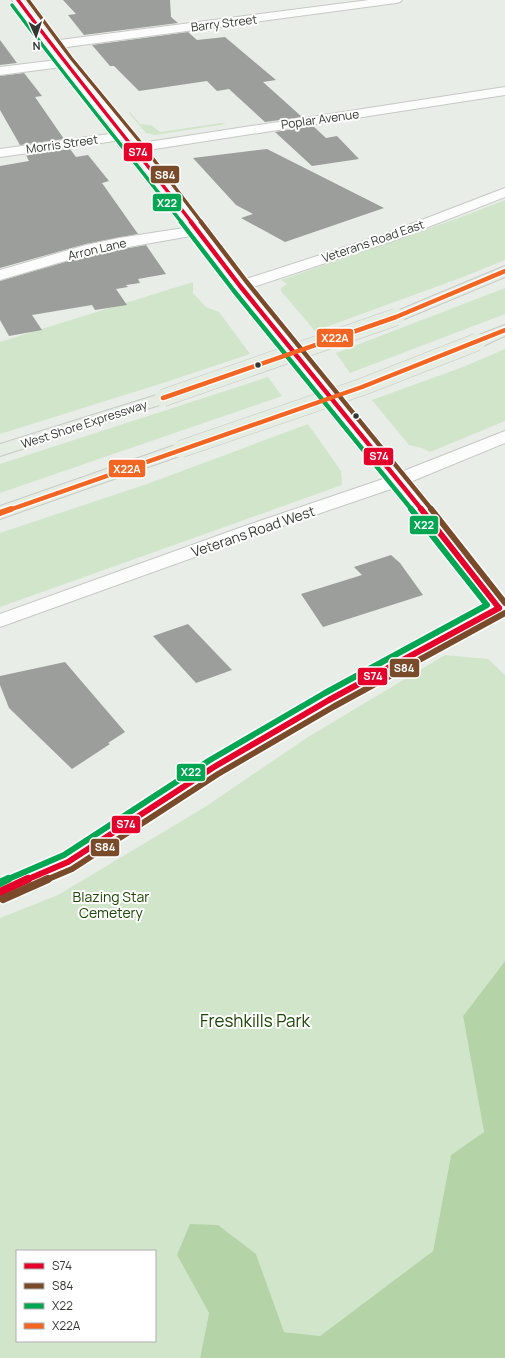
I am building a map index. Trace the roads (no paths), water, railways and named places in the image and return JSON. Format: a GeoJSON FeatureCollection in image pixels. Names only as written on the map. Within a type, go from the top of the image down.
{"type":"FeatureCollection","features":[{"type":"Feature","properties":{"kind":"highway","name":"West Shore Expressway"},"geometry":{"type":"LineString","coordinates":[[0,450],[163,398],[396,317],[505,271]]}},
{"type":"Feature","properties":{"kind":"highway"},"geometry":{"type":"LineString","coordinates":[[0,513],[362,387],[505,330]]}},
{"type":"Feature","properties":{"kind":"highway"},"geometry":{"type":"LineString","coordinates":[[0,506],[181,449]]}},
{"type":"Feature","properties":{"kind":"street"},"geometry":{"type":"LineString","coordinates":[[0,892],[68,862],[214,767],[329,700],[502,607],[240,286],[130,142],[65,63],[18,0]]}},
{"type":"Feature","properties":{"kind":"street","name":"Barry Street"},"geometry":{"type":"LineString","coordinates":[[52,45],[396,0]]}},
{"type":"Feature","properties":{"kind":"street"},"geometry":{"type":"LineString","coordinates":[[0,71],[65,63]]}},
{"type":"Feature","properties":{"kind":"street","name":"Poplar Avenue"},"geometry":{"type":"LineString","coordinates":[[130,142],[241,130],[505,91]]}},
{"type":"Feature","properties":{"kind":"street","name":"Morris Street"},"geometry":{"type":"LineString","coordinates":[[0,153],[130,142]]}},
{"type":"Feature","properties":{"kind":"street","name":"Veterans Road East"},"geometry":{"type":"LineString","coordinates":[[240,286],[390,236],[505,192]]}},
{"type":"Feature","properties":{"kind":"street","name":"Arron Lane"},"geometry":{"type":"LineString","coordinates":[[0,276],[86,250],[119,243],[197,231]]}},
{"type":"Feature","properties":{"kind":"street","name":"Veterans Road West"},"geometry":{"type":"LineString","coordinates":[[0,620],[249,531],[398,480],[505,436]]}},
{"type":"Feature","properties":{"kind":"park label","name":"Blazing Star Cemetery"},"geometry":{"type":"Point","coordinates":[111,904]}},
{"type":"Feature","properties":{"kind":"park label","name":"Freshkills Park"},"geometry":{"type":"Point","coordinates":[255,1020]}}]}
